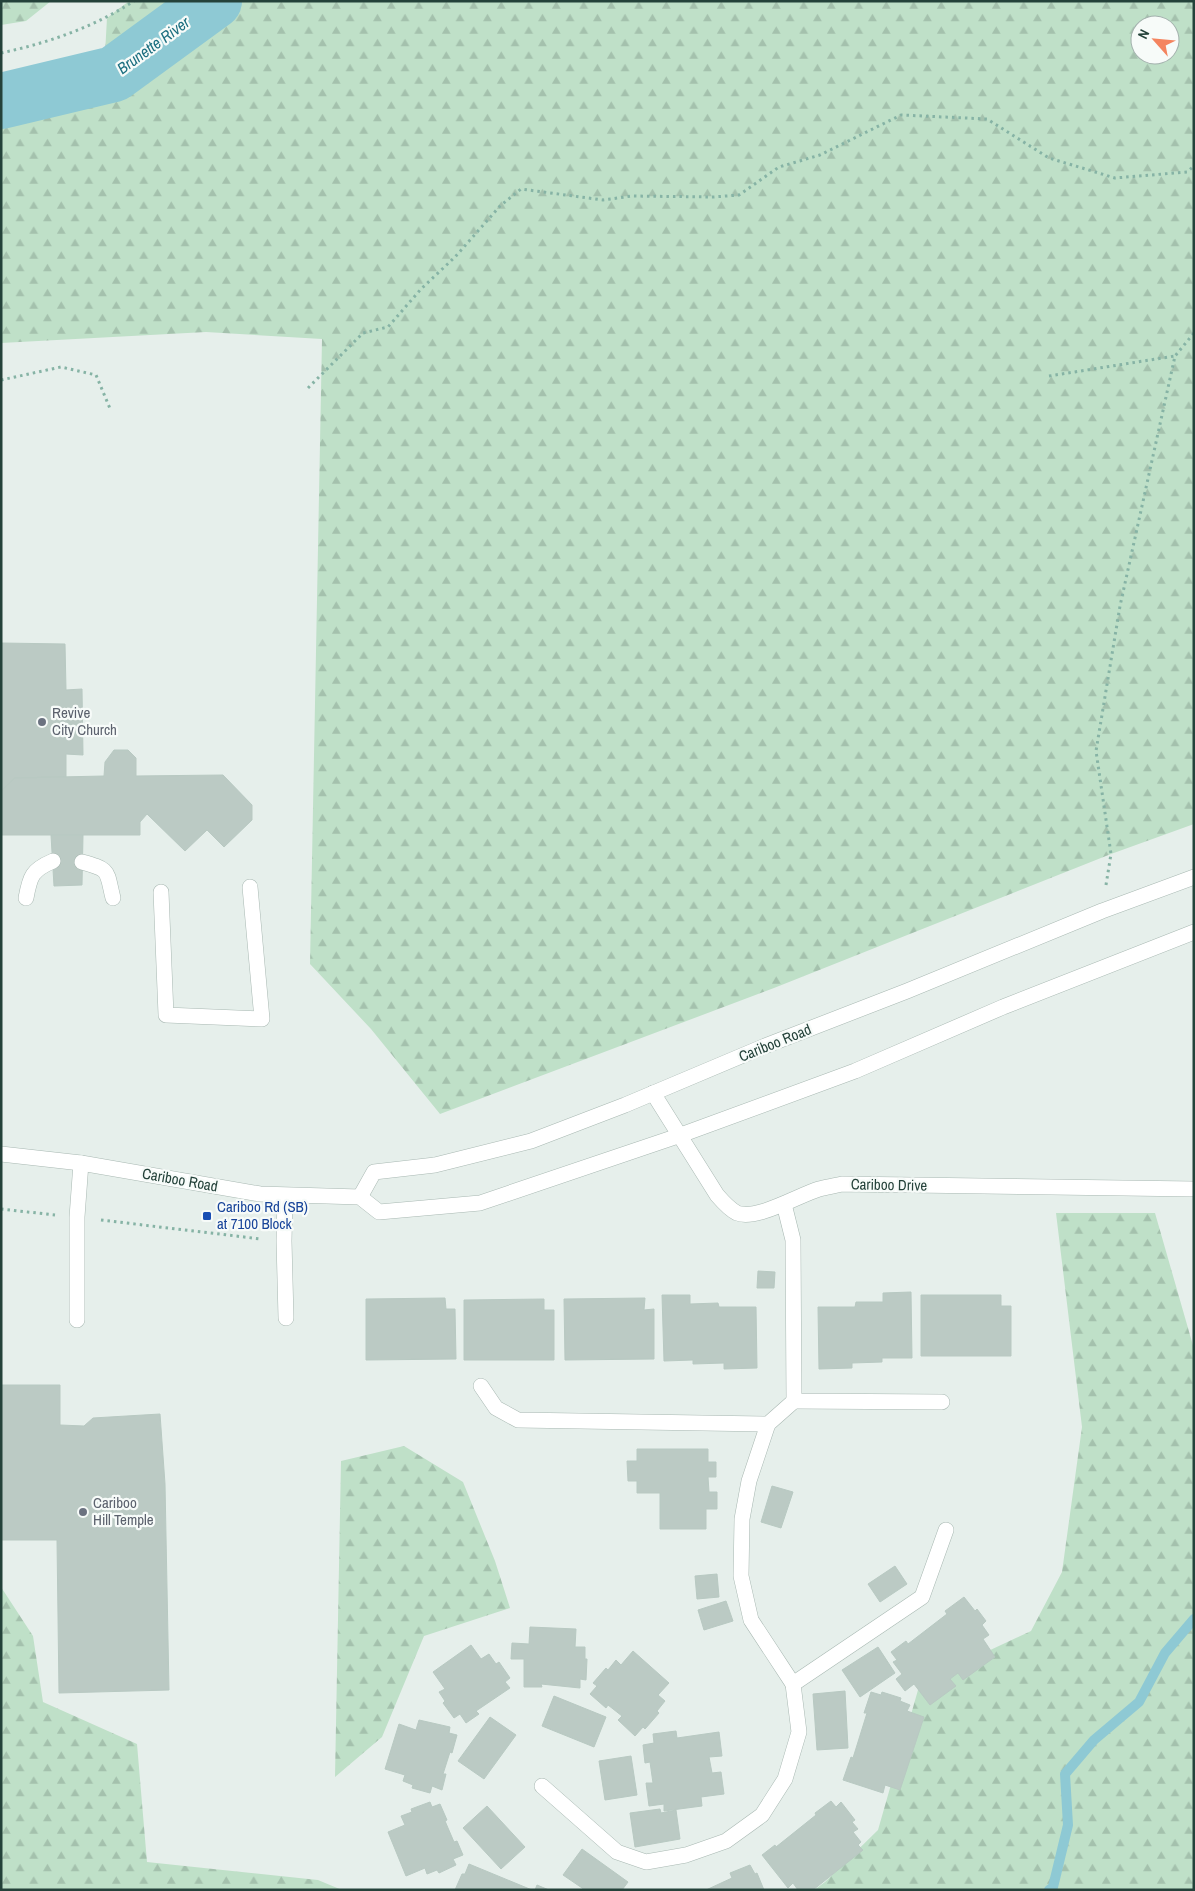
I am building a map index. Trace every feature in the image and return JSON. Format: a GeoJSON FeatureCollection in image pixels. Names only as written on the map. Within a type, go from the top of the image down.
{"type":"FeatureCollection","features":[{"type":"Feature","properties":{"kind":"street"},"geometry":{"type":"LineString","coordinates":[[26,898],[29,878],[39,867],[52,861]]}},
{"type":"Feature","properties":{"kind":"street"},"geometry":{"type":"LineString","coordinates":[[82,862],[103,868],[107,874],[113,898]]}},
{"type":"Feature","properties":{"kind":"street","name":"Cariboo Road"},"geometry":{"type":"LineString","coordinates":[[1,1154],[81,1163],[260,1194],[360,1196],[374,1172],[435,1166],[531,1141],[1102,911],[1194,877]]}},
{"type":"Feature","properties":{"kind":"street"},"geometry":{"type":"LineString","coordinates":[[160,892],[166,1015],[262,1019],[250,888]]}},
{"type":"Feature","properties":{"kind":"street"},"geometry":{"type":"LineString","coordinates":[[360,1196],[379,1212],[480,1203],[678,1136],[855,1072],[1003,1007],[1194,932]]}},
{"type":"Feature","properties":{"kind":"street","name":"Cariboo Drive"},"geometry":{"type":"LineString","coordinates":[[653,1093],[678,1136],[717,1195],[728,1207],[739,1214],[751,1215],[784,1204],[818,1189],[842,1184],[1194,1189]]}},
{"type":"Feature","properties":{"kind":"street"},"geometry":{"type":"LineString","coordinates":[[77,1320],[77,1217],[81,1163]]}},
{"type":"Feature","properties":{"kind":"street"},"geometry":{"type":"LineString","coordinates":[[285,1196],[286,1318]]}},
{"type":"Feature","properties":{"kind":"street"},"geometry":{"type":"LineString","coordinates":[[784,1204],[793,1240],[794,1402]]}},
{"type":"Feature","properties":{"kind":"street"},"geometry":{"type":"LineString","coordinates":[[481,1386],[496,1408],[518,1420],[768,1424]]}},
{"type":"Feature","properties":{"kind":"street"},"geometry":{"type":"LineString","coordinates":[[542,1786],[618,1852],[646,1862],[686,1854],[726,1841],[762,1815],[785,1779],[799,1732],[793,1684],[752,1620],[741,1576],[742,1519],[749,1481],[768,1424],[794,1402],[942,1402]]}},
{"type":"Feature","properties":{"kind":"street"},"geometry":{"type":"LineString","coordinates":[[793,1684],[922,1597],[946,1530]]}},
{"type":"Feature","properties":{"kind":"path"},"geometry":{"type":"LineString","coordinates":[[1,53],[40,44],[114,14],[134,1]]}},
{"type":"Feature","properties":{"kind":"path"},"geometry":{"type":"LineString","coordinates":[[308,388],[363,333],[388,327],[421,289],[455,257],[500,206],[521,189],[603,200],[632,196],[739,196],[779,167],[820,155],[902,115],[986,119],[1049,158],[1114,178],[1187,172],[1194,166]]}},
{"type":"Feature","properties":{"kind":"path"},"geometry":{"type":"LineString","coordinates":[[1102,911],[1111,854],[1096,751],[1120,606],[1175,356],[1194,333]]}},
{"type":"Feature","properties":{"kind":"path"},"geometry":{"type":"LineString","coordinates":[[1049,376],[1175,356]]}},
{"type":"Feature","properties":{"kind":"path"},"geometry":{"type":"LineString","coordinates":[[1,380],[61,367],[96,375],[111,411]]}},
{"type":"Feature","properties":{"kind":"path"},"geometry":{"type":"LineString","coordinates":[[1,1209],[284,1241]]}},
{"type":"Feature","properties":{"kind":"green space"},"geometry":{"type":"Polygon","coordinates":[[[1,1],[51,1],[26,21],[1,25],[1,1]]]}},
{"type":"Feature","properties":{"kind":"green space"},"geometry":{"type":"Polygon","coordinates":[[[129,1],[1194,1],[1194,824],[1111,854],[774,988],[440,1114],[371,1029],[310,964],[322,339],[206,332],[1,343],[1,97],[103,89],[107,18],[129,1]]]}},
{"type":"Feature","properties":{"kind":"green space"},"geometry":{"type":"Polygon","coordinates":[[[1056,1213],[1155,1213],[1194,1349],[1194,1890],[814,1890],[825,1882],[878,1830],[920,1683],[1031,1631],[1062,1572],[1082,1427],[1056,1213]]]}},
{"type":"Feature","properties":{"kind":"green space"},"geometry":{"type":"Polygon","coordinates":[[[404,1446],[463,1482],[495,1561],[510,1608],[424,1636],[382,1737],[335,1777],[341,1461],[404,1446]]]}},
{"type":"Feature","properties":{"kind":"green space"},"geometry":{"type":"Polygon","coordinates":[[[1,1587],[33,1636],[43,1702],[137,1744],[147,1862],[318,1880],[342,1890],[1,1890],[1,1587]]]}},
{"type":"Feature","properties":{"kind":"building","name":"Revive City Church"},"geometry":{"type":"Polygon","coordinates":[[[1,643],[65,644],[66,690],[82,689],[83,755],[66,754],[66,777],[15,778],[1,791],[1,643]]]}},
{"type":"Feature","properties":{"kind":"building"},"geometry":{"type":"Polygon","coordinates":[[[114,750],[128,750],[136,758],[136,776],[223,775],[252,805],[252,820],[224,847],[207,830],[185,851],[147,814],[140,822],[140,835],[1,835],[1,791],[15,778],[104,776],[105,762],[114,750]]]}},
{"type":"Feature","properties":{"kind":"building"},"geometry":{"type":"Polygon","coordinates":[[[51,835],[83,835],[82,885],[54,886],[51,835]]]}},
{"type":"Feature","properties":{"kind":"building"},"geometry":{"type":"Polygon","coordinates":[[[758,1271],[775,1272],[774,1288],[757,1288],[758,1271]]]}},
{"type":"Feature","properties":{"kind":"building"},"geometry":{"type":"Polygon","coordinates":[[[911,1292],[912,1358],[882,1358],[882,1362],[852,1363],[852,1368],[819,1369],[818,1307],[855,1307],[856,1302],[883,1302],[883,1293],[911,1292]]]}},
{"type":"Feature","properties":{"kind":"building"},"geometry":{"type":"Polygon","coordinates":[[[662,1295],[690,1295],[690,1304],[718,1303],[719,1307],[756,1307],[757,1368],[724,1369],[724,1363],[693,1364],[693,1360],[664,1361],[662,1295]]]}},
{"type":"Feature","properties":{"kind":"building"},"geometry":{"type":"Polygon","coordinates":[[[921,1295],[1001,1295],[1001,1306],[1011,1306],[1011,1356],[921,1356],[921,1295]]]}},
{"type":"Feature","properties":{"kind":"building"},"geometry":{"type":"Polygon","coordinates":[[[445,1298],[446,1309],[455,1309],[456,1359],[366,1360],[366,1299],[445,1298]]]}},
{"type":"Feature","properties":{"kind":"building"},"geometry":{"type":"Polygon","coordinates":[[[645,1298],[644,1310],[654,1309],[654,1359],[565,1360],[564,1299],[645,1298]]]}},
{"type":"Feature","properties":{"kind":"building"},"geometry":{"type":"Polygon","coordinates":[[[544,1299],[544,1310],[554,1310],[554,1360],[464,1360],[464,1300],[544,1299]]]}},
{"type":"Feature","properties":{"kind":"building","name":"Cariboo Hill Temple"},"geometry":{"type":"Polygon","coordinates":[[[1,1385],[60,1385],[60,1425],[84,1426],[93,1418],[160,1414],[165,1484],[169,1690],[59,1693],[57,1540],[1,1540],[1,1385]]]}},
{"type":"Feature","properties":{"kind":"building"},"geometry":{"type":"Polygon","coordinates":[[[637,1449],[708,1449],[708,1462],[716,1462],[716,1477],[708,1477],[709,1492],[717,1492],[717,1509],[706,1509],[706,1529],[660,1529],[660,1493],[637,1493],[637,1481],[628,1481],[627,1461],[637,1461],[637,1449]]]}},
{"type":"Feature","properties":{"kind":"building"},"geometry":{"type":"Polygon","coordinates":[[[772,1486],[793,1492],[781,1528],[761,1522],[772,1486]]]}},
{"type":"Feature","properties":{"kind":"building"},"geometry":{"type":"Polygon","coordinates":[[[895,1566],[907,1584],[880,1602],[868,1584],[895,1566]]]}},
{"type":"Feature","properties":{"kind":"building"},"geometry":{"type":"Polygon","coordinates":[[[717,1574],[719,1597],[697,1599],[695,1576],[717,1574]]]}},
{"type":"Feature","properties":{"kind":"building"},"geometry":{"type":"Polygon","coordinates":[[[964,1597],[986,1621],[982,1625],[989,1635],[983,1639],[995,1657],[963,1680],[958,1673],[950,1679],[956,1686],[930,1705],[914,1684],[905,1691],[896,1679],[902,1674],[893,1662],[897,1660],[891,1652],[906,1641],[908,1644],[947,1614],[945,1611],[964,1597]]]}},
{"type":"Feature","properties":{"kind":"building"},"geometry":{"type":"Polygon","coordinates":[[[726,1601],[733,1621],[704,1630],[698,1610],[726,1601]]]}},
{"type":"Feature","properties":{"kind":"building"},"geometry":{"type":"Polygon","coordinates":[[[530,1627],[576,1629],[575,1647],[585,1647],[585,1659],[587,1659],[586,1680],[580,1679],[580,1688],[541,1684],[542,1687],[524,1687],[524,1659],[511,1659],[512,1643],[529,1644],[530,1627]]]}},
{"type":"Feature","properties":{"kind":"building"},"geometry":{"type":"Polygon","coordinates":[[[471,1645],[481,1659],[489,1654],[496,1664],[499,1662],[510,1678],[505,1682],[510,1688],[476,1711],[479,1714],[466,1723],[460,1714],[454,1718],[443,1703],[445,1701],[439,1692],[445,1689],[433,1672],[471,1645]]]}},
{"type":"Feature","properties":{"kind":"building"},"geometry":{"type":"Polygon","coordinates":[[[878,1647],[895,1673],[860,1697],[842,1670],[878,1647]]]}},
{"type":"Feature","properties":{"kind":"building"},"geometry":{"type":"Polygon","coordinates":[[[633,1651],[669,1683],[658,1695],[665,1701],[657,1711],[659,1713],[645,1729],[643,1727],[635,1736],[618,1720],[622,1716],[608,1705],[606,1708],[590,1694],[597,1686],[593,1683],[606,1668],[608,1670],[616,1660],[621,1665],[633,1651]]]}},
{"type":"Feature","properties":{"kind":"building"},"geometry":{"type":"Polygon","coordinates":[[[845,1691],[848,1748],[817,1750],[813,1694],[845,1691]]]}},
{"type":"Feature","properties":{"kind":"building"},"geometry":{"type":"Polygon","coordinates":[[[871,1692],[881,1695],[882,1692],[901,1698],[900,1701],[910,1705],[907,1711],[924,1717],[900,1790],[885,1785],[883,1793],[843,1780],[851,1757],[853,1758],[867,1713],[864,1713],[871,1692]]]}},
{"type":"Feature","properties":{"kind":"building"},"geometry":{"type":"Polygon","coordinates":[[[554,1696],[606,1717],[594,1747],[542,1726],[554,1696]]]}},
{"type":"Feature","properties":{"kind":"building"},"geometry":{"type":"Polygon","coordinates":[[[490,1717],[516,1735],[484,1779],[458,1761],[490,1717]]]}},
{"type":"Feature","properties":{"kind":"building"},"geometry":{"type":"Polygon","coordinates":[[[419,1720],[450,1727],[449,1733],[457,1735],[443,1774],[446,1774],[442,1790],[432,1786],[430,1793],[412,1788],[413,1785],[403,1781],[405,1775],[385,1769],[399,1724],[416,1730],[419,1720]]]}},
{"type":"Feature","properties":{"kind":"building"},"geometry":{"type":"Polygon","coordinates":[[[676,1731],[677,1738],[719,1732],[722,1756],[709,1757],[712,1773],[721,1772],[724,1794],[701,1797],[702,1806],[664,1811],[664,1804],[649,1806],[646,1783],[653,1783],[650,1762],[645,1763],[643,1745],[654,1743],[653,1734],[676,1731]]]}},
{"type":"Feature","properties":{"kind":"building"},"geometry":{"type":"Polygon","coordinates":[[[631,1756],[637,1795],[605,1800],[599,1761],[631,1756]]]}},
{"type":"Feature","properties":{"kind":"building"},"geometry":{"type":"Polygon","coordinates":[[[831,1801],[836,1807],[841,1802],[855,1820],[852,1822],[858,1829],[853,1832],[861,1842],[858,1845],[863,1850],[813,1890],[798,1890],[793,1883],[788,1888],[762,1855],[775,1845],[776,1847],[831,1801]]]}},
{"type":"Feature","properties":{"kind":"building"},"geometry":{"type":"Polygon","coordinates":[[[430,1802],[432,1807],[440,1804],[454,1842],[457,1841],[463,1855],[453,1859],[456,1865],[439,1873],[437,1870],[427,1874],[425,1868],[406,1876],[388,1832],[405,1825],[401,1816],[412,1812],[411,1809],[430,1802]]]}},
{"type":"Feature","properties":{"kind":"building"},"geometry":{"type":"Polygon","coordinates":[[[487,1806],[525,1847],[501,1869],[463,1828],[487,1806]]]}},
{"type":"Feature","properties":{"kind":"building"},"geometry":{"type":"Polygon","coordinates":[[[660,1809],[661,1813],[676,1810],[680,1839],[635,1847],[630,1813],[660,1809]]]}},
{"type":"Feature","properties":{"kind":"building"},"geometry":{"type":"Polygon","coordinates":[[[582,1849],[628,1882],[622,1890],[585,1890],[563,1875],[582,1849]]]}},
{"type":"Feature","properties":{"kind":"building"},"geometry":{"type":"Polygon","coordinates":[[[469,1864],[532,1890],[455,1890],[469,1864]]]}},
{"type":"Feature","properties":{"kind":"building"},"geometry":{"type":"Polygon","coordinates":[[[750,1865],[755,1874],[757,1873],[764,1890],[706,1890],[732,1878],[730,1873],[750,1865]]]}},
{"type":"Feature","properties":{"kind":"building"},"geometry":{"type":"Polygon","coordinates":[[[537,1885],[549,1890],[535,1890],[537,1885]]]}},
{"type":"Feature","properties":{"kind":"waterway","name":"Brunette River"},"geometry":{"type":"LineString","coordinates":[[1,101],[114,74],[214,1]]}},
{"type":"Feature","properties":{"kind":"waterway"},"geometry":{"type":"LineString","coordinates":[[1049,1890],[1053,1887],[1068,1825],[1065,1774],[1094,1740],[1139,1702],[1165,1653],[1194,1619]]}},
{"type":"Feature","properties":{"kind":"place","name":"Revive City Church"},"geometry":{"type":"Point","coordinates":[42,722]}},
{"type":"Feature","properties":{"kind":"place","name":"Cariboo Rd (SB) at 7100 Block"},"geometry":{"type":"Point","coordinates":[207,1216]}},
{"type":"Feature","properties":{"kind":"place","name":"Cariboo Hill Temple"},"geometry":{"type":"Point","coordinates":[83,1512]}}]}
